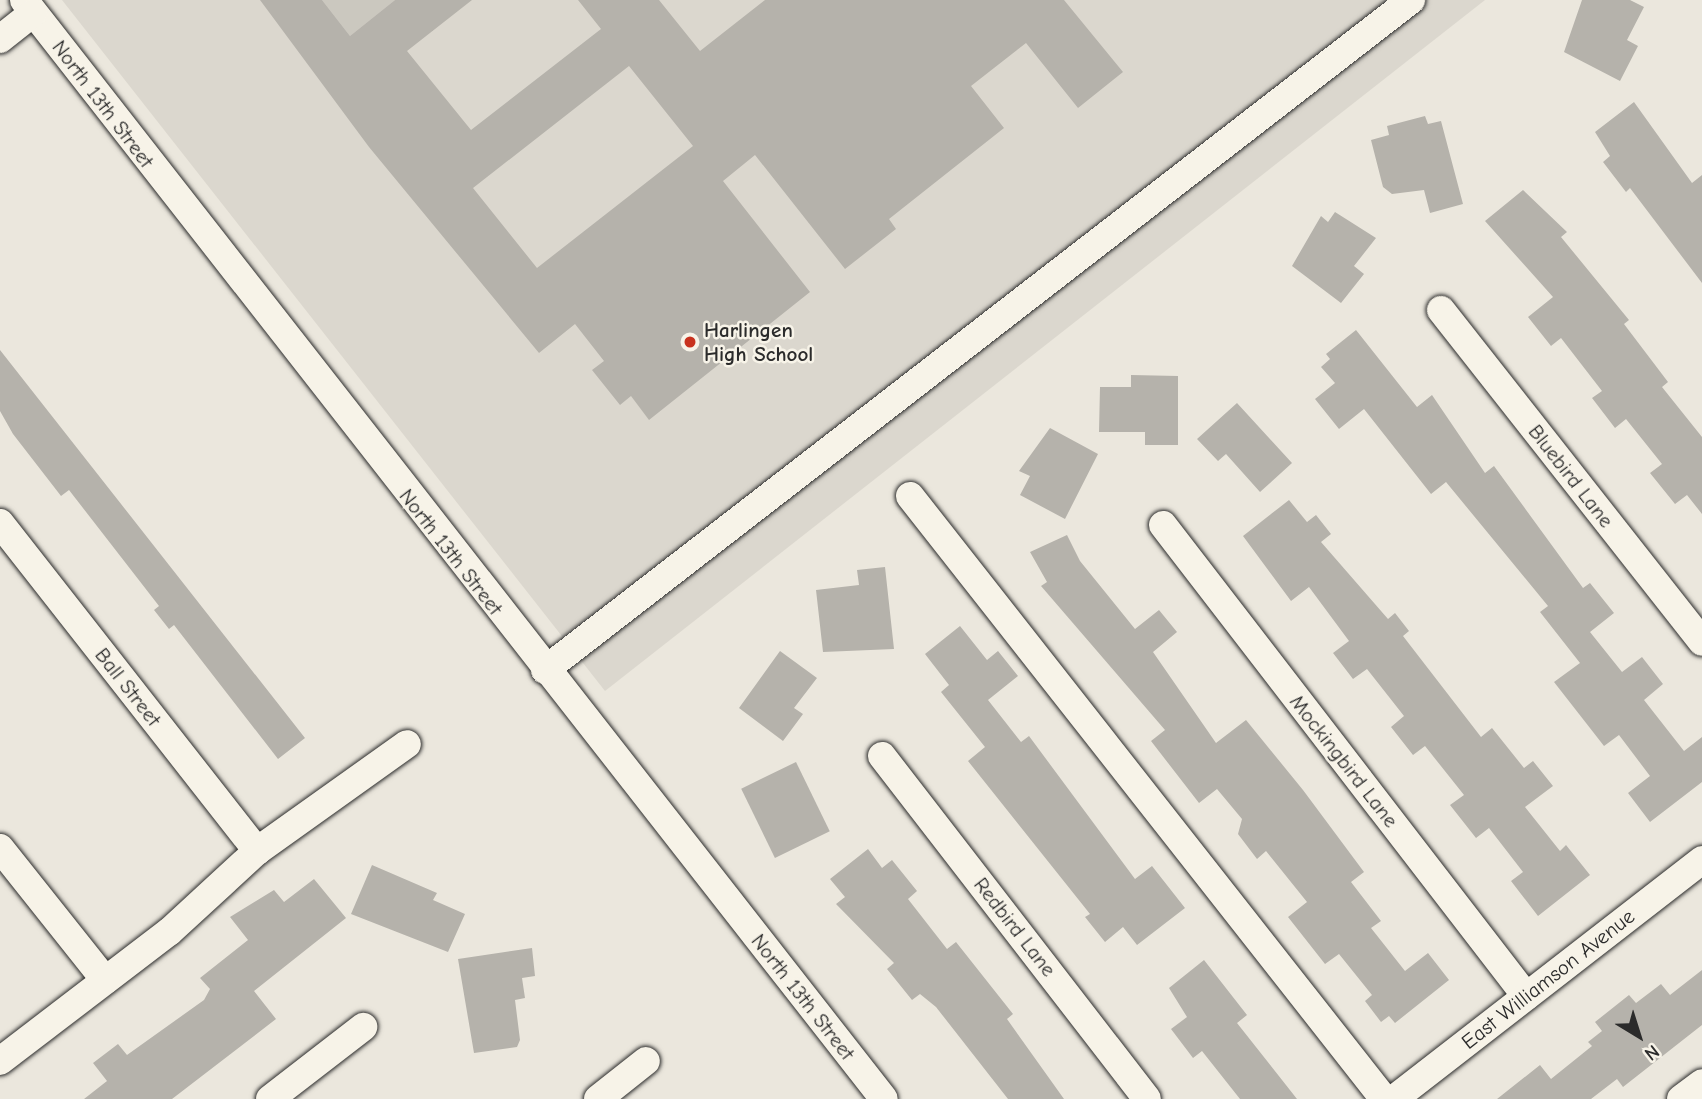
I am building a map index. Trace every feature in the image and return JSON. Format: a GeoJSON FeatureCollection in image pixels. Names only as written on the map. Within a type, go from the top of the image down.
{"type":"FeatureCollection","features":[{"type":"Feature","properties":{"kind":"street"},"geometry":{"type":"LineString","coordinates":[[545,670],[1410,0]]}},
{"type":"Feature","properties":{"kind":"street"},"geometry":{"type":"LineString","coordinates":[[0,39],[29,6]]}},
{"type":"Feature","properties":{"kind":"street","name":"North 13th Street"},"geometry":{"type":"LineString","coordinates":[[29,6],[545,670],[884,1099]]}},
{"type":"Feature","properties":{"kind":"street","name":"Bluebird Lane"},"geometry":{"type":"LineString","coordinates":[[1441,310],[1702,642]]}},
{"type":"Feature","properties":{"kind":"street"},"geometry":{"type":"LineString","coordinates":[[910,496],[1384,1099]]}},
{"type":"Feature","properties":{"kind":"street","name":"Ball Street"},"geometry":{"type":"LineString","coordinates":[[0,523],[257,851]]}},
{"type":"Feature","properties":{"kind":"street","name":"Mockingbird Lane"},"geometry":{"type":"LineString","coordinates":[[1163,526],[1526,996]]}},
{"type":"Feature","properties":{"kind":"street"},"geometry":{"type":"LineString","coordinates":[[0,1061],[105,980],[257,851],[407,744]]}},
{"type":"Feature","properties":{"kind":"street","name":"Redbird Lane"},"geometry":{"type":"LineString","coordinates":[[882,756],[1147,1099]]}},
{"type":"Feature","properties":{"kind":"street"},"geometry":{"type":"LineString","coordinates":[[0,848],[105,980]]}},
{"type":"Feature","properties":{"kind":"street","name":"East Williamson Avenue"},"geometry":{"type":"LineString","coordinates":[[1394,1099],[1702,860]]}},
{"type":"Feature","properties":{"kind":"street"},"geometry":{"type":"LineString","coordinates":[[270,1099],[363,1027]]}},
{"type":"Feature","properties":{"kind":"street"},"geometry":{"type":"LineString","coordinates":[[598,1099],[646,1061]]}},
{"type":"Feature","properties":{"kind":"street"},"geometry":{"type":"LineString","coordinates":[[1681,1099],[1702,1083]]}},
{"type":"Feature","properties":{"kind":"shaded area","name":"Harlingen High School"},"geometry":{"type":"Polygon","coordinates":[[[62,0],[1485,0],[605,691],[62,0]]]}},
{"type":"Feature","properties":{"kind":"shaded area"},"geometry":{"type":"Polygon","coordinates":[[[322,0],[395,0],[350,36],[322,0]]]}},
{"type":"Feature","properties":{"kind":"building"},"geometry":{"type":"Polygon","coordinates":[[[260,0],[322,0],[350,36],[395,0],[472,0],[407,51],[471,130],[601,29],[578,0],[659,0],[700,51],[765,0],[1064,0],[1123,72],[1078,108],[1026,43],[971,86],[1004,128],[889,219],[896,229],[845,269],[755,155],[723,181],[810,292],[649,420],[631,396],[620,405],[592,370],[604,361],[575,324],[539,353],[369,147],[260,0]],[[629,66],[473,188],[537,268],[693,146],[629,66]]]}},
{"type":"Feature","properties":{"kind":"building"},"geometry":{"type":"Polygon","coordinates":[[[1582,0],[1630,0],[1644,7],[1627,40],[1638,46],[1620,81],[1564,52],[1582,0]]]}},
{"type":"Feature","properties":{"kind":"building"},"geometry":{"type":"Polygon","coordinates":[[[1634,102],[1692,183],[1702,175],[1702,283],[1630,188],[1626,192],[1603,162],[1610,156],[1595,132],[1634,102]]]}},
{"type":"Feature","properties":{"kind":"building"},"geometry":{"type":"Polygon","coordinates":[[[1425,116],[1428,124],[1441,121],[1463,204],[1430,213],[1424,190],[1392,194],[1383,187],[1371,140],[1389,135],[1387,126],[1425,116]]]}},
{"type":"Feature","properties":{"kind":"building"},"geometry":{"type":"Polygon","coordinates":[[[1523,190],[1567,232],[1561,237],[1629,320],[1624,324],[1668,382],[1662,387],[1702,437],[1702,514],[1687,495],[1675,504],[1650,473],[1662,464],[1626,419],[1615,428],[1592,398],[1602,391],[1561,338],[1551,346],[1528,317],[1553,297],[1485,221],[1523,190]]]}},
{"type":"Feature","properties":{"kind":"building"},"geometry":{"type":"Polygon","coordinates":[[[1335,212],[1376,238],[1354,266],[1364,274],[1341,303],[1292,266],[1321,216],[1328,222],[1335,212]]]}},
{"type":"Feature","properties":{"kind":"building"},"geometry":{"type":"Polygon","coordinates":[[[1356,330],[1417,407],[1432,395],[1485,473],[1494,466],[1583,588],[1590,583],[1614,613],[1590,632],[1622,672],[1642,657],[1663,684],[1644,700],[1684,751],[1702,737],[1702,782],[1650,822],[1628,793],[1650,776],[1619,735],[1604,746],[1554,682],[1580,663],[1540,612],[1548,606],[1446,482],[1431,494],[1364,409],[1339,429],[1315,399],[1335,383],[1321,367],[1330,359],[1326,354],[1356,330]]]}},
{"type":"Feature","properties":{"kind":"building"},"geometry":{"type":"Polygon","coordinates":[[[0,350],[305,738],[278,759],[174,625],[169,629],[154,610],[159,606],[69,490],[61,496],[13,434],[0,411],[0,350]]]}},
{"type":"Feature","properties":{"kind":"building"},"geometry":{"type":"Polygon","coordinates":[[[1131,375],[1178,376],[1178,445],[1145,445],[1145,432],[1099,432],[1100,387],[1131,387],[1131,375]]]}},
{"type":"Feature","properties":{"kind":"building"},"geometry":{"type":"Polygon","coordinates":[[[1237,403],[1292,463],[1260,492],[1226,454],[1218,461],[1197,439],[1237,403]]]}},
{"type":"Feature","properties":{"kind":"building"},"geometry":{"type":"Polygon","coordinates":[[[1050,428],[1098,454],[1065,519],[1020,495],[1030,476],[1019,471],[1050,428]]]}},
{"type":"Feature","properties":{"kind":"building"},"geometry":{"type":"Polygon","coordinates":[[[1289,500],[1307,522],[1316,515],[1331,534],[1321,542],[1388,619],[1395,613],[1409,631],[1403,636],[1481,737],[1492,728],[1524,768],[1533,761],[1553,786],[1525,807],[1560,851],[1566,845],[1590,875],[1538,916],[1511,881],[1523,872],[1489,828],[1476,838],[1450,805],[1464,795],[1425,746],[1413,755],[1391,727],[1404,716],[1367,669],[1353,679],[1333,653],[1349,641],[1309,587],[1291,601],[1243,536],[1289,500]]]}},
{"type":"Feature","properties":{"kind":"building"},"geometry":{"type":"Polygon","coordinates":[[[1067,535],[1080,561],[1135,629],[1159,610],[1177,632],[1153,652],[1216,743],[1246,720],[1303,790],[1364,872],[1351,882],[1381,921],[1371,928],[1405,971],[1428,953],[1449,980],[1395,1023],[1389,1016],[1381,1022],[1365,1001],[1372,995],[1339,954],[1325,964],[1288,917],[1307,902],[1266,851],[1257,859],[1238,834],[1242,819],[1217,789],[1199,803],[1151,741],[1165,730],[1041,586],[1047,582],[1030,552],[1067,535]]]}},
{"type":"Feature","properties":{"kind":"building"},"geometry":{"type":"Polygon","coordinates":[[[885,567],[894,649],[823,652],[816,590],[859,585],[857,570],[885,567]]]}},
{"type":"Feature","properties":{"kind":"building"},"geometry":{"type":"Polygon","coordinates":[[[960,626],[987,660],[998,651],[1018,676],[988,700],[1021,742],[1029,736],[1135,879],[1152,866],[1185,908],[1137,945],[1123,927],[1105,942],[1085,917],[1090,914],[968,761],[985,747],[941,692],[949,685],[925,654],[960,626]]]}},
{"type":"Feature","properties":{"kind":"building"},"geometry":{"type":"Polygon","coordinates":[[[780,651],[817,678],[794,708],[803,714],[783,741],[739,708],[780,651]]]}},
{"type":"Feature","properties":{"kind":"building"},"geometry":{"type":"Polygon","coordinates":[[[796,762],[830,831],[775,858],[741,789],[796,762]]]}},
{"type":"Feature","properties":{"kind":"building"},"geometry":{"type":"Polygon","coordinates":[[[868,849],[882,868],[892,860],[917,891],[908,899],[947,949],[956,942],[1013,1014],[1007,1019],[1064,1099],[1008,1099],[936,1007],[920,994],[912,1000],[887,969],[894,963],[836,904],[845,897],[830,879],[868,849]]]}},
{"type":"Feature","properties":{"kind":"building"},"geometry":{"type":"Polygon","coordinates":[[[372,865],[437,893],[433,900],[465,914],[448,952],[351,914],[372,865]]]}},
{"type":"Feature","properties":{"kind":"building"},"geometry":{"type":"Polygon","coordinates":[[[314,879],[346,918],[254,991],[276,1019],[172,1099],[84,1099],[107,1081],[93,1063],[118,1044],[127,1055],[204,1000],[210,989],[200,978],[248,940],[230,917],[274,890],[284,902],[314,879]]]}},
{"type":"Feature","properties":{"kind":"building"},"geometry":{"type":"Polygon","coordinates":[[[532,948],[535,976],[522,978],[525,998],[515,1000],[520,1040],[517,1047],[474,1053],[458,959],[532,948]]]}},
{"type":"Feature","properties":{"kind":"building"},"geometry":{"type":"Polygon","coordinates":[[[1204,960],[1247,1015],[1237,1023],[1297,1099],[1240,1099],[1202,1051],[1193,1058],[1171,1029],[1187,1017],[1169,988],[1204,960]]]}},
{"type":"Feature","properties":{"kind":"building"},"geometry":{"type":"Polygon","coordinates":[[[1702,970],[1702,1025],[1623,1087],[1617,1079],[1591,1099],[1497,1099],[1540,1065],[1551,1079],[1592,1046],[1588,1042],[1602,1031],[1595,1022],[1629,995],[1636,1003],[1661,984],[1670,995],[1702,970]]]}},
{"type":"Feature","properties":{"kind":"place","name":"Harlingen High School"},"geometry":{"type":"Point","coordinates":[690,342]}}]}
